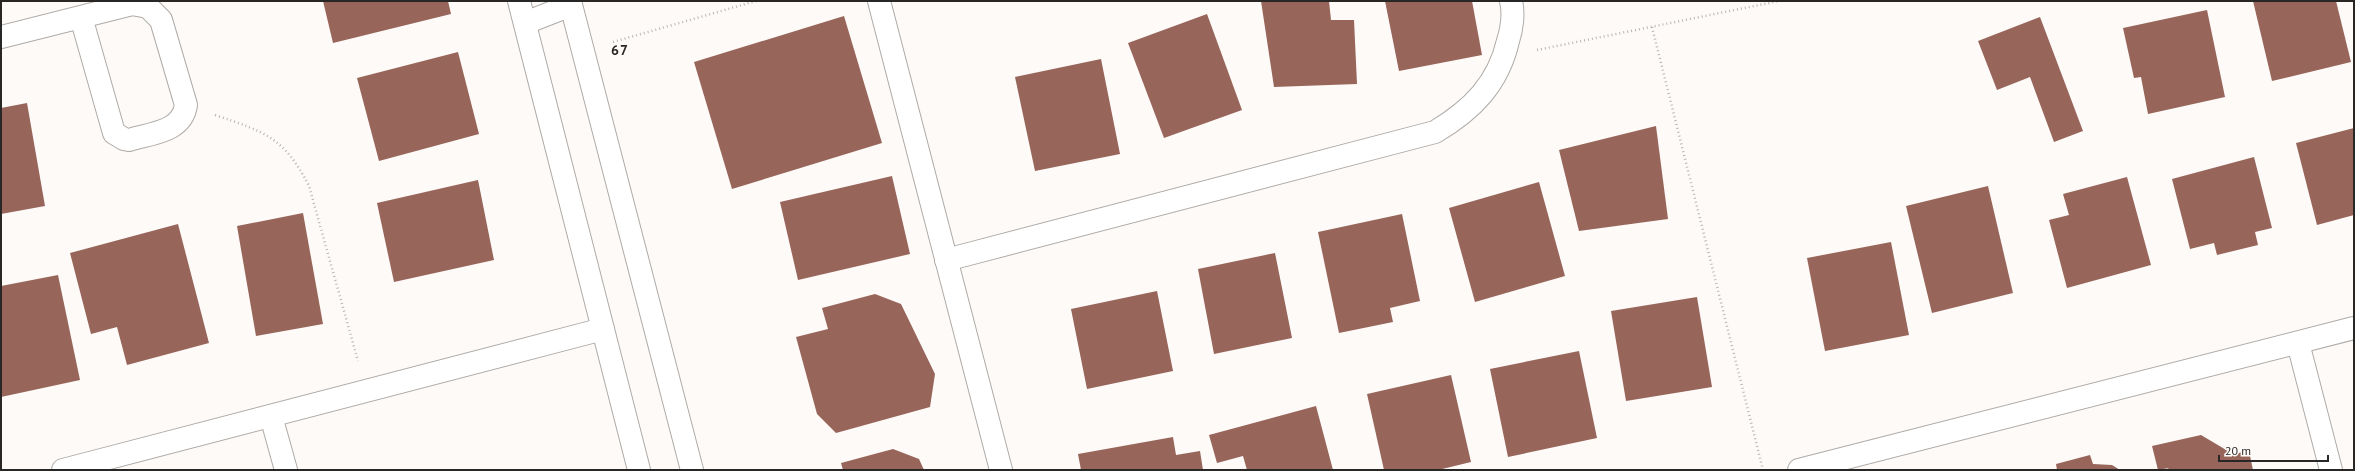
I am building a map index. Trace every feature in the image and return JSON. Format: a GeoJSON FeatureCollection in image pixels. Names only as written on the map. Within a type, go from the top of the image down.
{"type":"FeatureCollection","features":[{"type":"Feature","properties":{"kind":"street"},"geometry":{"type":"LineString","coordinates":[[519,1],[639,470]]}},
{"type":"Feature","properties":{"kind":"street"},"geometry":{"type":"LineString","coordinates":[[879,1],[1001,470]]}},
{"type":"Feature","properties":{"kind":"street"},"geometry":{"type":"LineString","coordinates":[[946,260],[1435,132],[1458,119],[1478,102],[1493,81],[1504,57],[1511,31],[1510,1]]}},
{"type":"Feature","properties":{"kind":"street"},"geometry":{"type":"LineString","coordinates":[[525,23],[571,3],[692,470]]}},
{"type":"Feature","properties":{"kind":"street"},"geometry":{"type":"LineString","coordinates":[[1,37],[132,4],[148,7],[155,13],[164,29],[186,105],[185,115],[174,127],[129,140],[124,139],[114,133],[81,17]]}},
{"type":"Feature","properties":{"kind":"street"},"geometry":{"type":"LineString","coordinates":[[1799,470],[2354,328]]}},
{"type":"Feature","properties":{"kind":"street"},"geometry":{"type":"LineString","coordinates":[[63,470],[603,329]]}},
{"type":"Feature","properties":{"kind":"street"},"geometry":{"type":"LineString","coordinates":[[2298,343],[2331,470]]}},
{"type":"Feature","properties":{"kind":"street"},"geometry":{"type":"LineString","coordinates":[[270,416],[286,470]]}},
{"type":"Feature","properties":{"kind":"path"},"geometry":{"type":"LineString","coordinates":[[583,51],[756,1]]}},
{"type":"Feature","properties":{"kind":"path"},"geometry":{"type":"LineString","coordinates":[[1504,57],[1779,1]]}},
{"type":"Feature","properties":{"kind":"path"},"geometry":{"type":"LineString","coordinates":[[1652,27],[1763,470]]}},
{"type":"Feature","properties":{"kind":"path"},"geometry":{"type":"LineString","coordinates":[[186,105],[263,132],[290,155],[301,170],[309,186],[366,391]]}},
{"type":"Feature","properties":{"kind":"building"},"geometry":{"type":"Polygon","coordinates":[[[323,1],[448,1],[451,14],[333,43],[323,1]]]}},
{"type":"Feature","properties":{"kind":"building"},"geometry":{"type":"Polygon","coordinates":[[[1261,1],[1329,1],[1331,20],[1354,20],[1357,84],[1274,87],[1261,1]]]}},
{"type":"Feature","properties":{"kind":"building"},"geometry":{"type":"Polygon","coordinates":[[[1385,1],[1472,1],[1482,55],[1399,71],[1385,1]]]}},
{"type":"Feature","properties":{"kind":"building"},"geometry":{"type":"Polygon","coordinates":[[[2253,1],[2336,1],[2351,62],[2272,81],[2253,1]]]}},
{"type":"Feature","properties":{"kind":"building"},"geometry":{"type":"Polygon","coordinates":[[[2207,10],[2225,97],[2148,114],[2141,77],[2134,78],[2123,28],[2207,10]]]}},
{"type":"Feature","properties":{"kind":"building"},"geometry":{"type":"Polygon","coordinates":[[[1207,14],[1242,110],[1164,138],[1128,43],[1207,14]]]}},
{"type":"Feature","properties":{"kind":"building"},"geometry":{"type":"Polygon","coordinates":[[[844,16],[882,143],[732,189],[694,62],[844,16]]]}},
{"type":"Feature","properties":{"kind":"building"},"geometry":{"type":"Polygon","coordinates":[[[2040,17],[2083,131],[2054,142],[2030,77],[1997,90],[1978,41],[2040,17]]]}},
{"type":"Feature","properties":{"kind":"building"},"geometry":{"type":"Polygon","coordinates":[[[458,52],[479,134],[379,161],[357,78],[458,52]]]}},
{"type":"Feature","properties":{"kind":"building"},"geometry":{"type":"Polygon","coordinates":[[[1101,59],[1120,154],[1035,171],[1015,77],[1101,59]]]}},
{"type":"Feature","properties":{"kind":"building"},"geometry":{"type":"Polygon","coordinates":[[[27,103],[45,206],[1,214],[1,108],[27,103]]]}},
{"type":"Feature","properties":{"kind":"building"},"geometry":{"type":"Polygon","coordinates":[[[1656,126],[1668,219],[1579,231],[1559,150],[1656,126]]]}},
{"type":"Feature","properties":{"kind":"building"},"geometry":{"type":"Polygon","coordinates":[[[2354,128],[2354,215],[2317,225],[2296,143],[2354,128]]]}},
{"type":"Feature","properties":{"kind":"building"},"geometry":{"type":"Polygon","coordinates":[[[2254,157],[2272,228],[2255,232],[2258,245],[2217,255],[2214,243],[2190,249],[2172,179],[2254,157]]]}},
{"type":"Feature","properties":{"kind":"building"},"geometry":{"type":"Polygon","coordinates":[[[892,176],[910,254],[798,280],[780,202],[892,176]]]}},
{"type":"Feature","properties":{"kind":"building"},"geometry":{"type":"Polygon","coordinates":[[[2127,177],[2151,265],[2067,288],[2049,220],[2069,215],[2063,194],[2127,177]]]}},
{"type":"Feature","properties":{"kind":"building"},"geometry":{"type":"Polygon","coordinates":[[[478,180],[494,260],[394,282],[377,203],[478,180]]]}},
{"type":"Feature","properties":{"kind":"building"},"geometry":{"type":"Polygon","coordinates":[[[1539,182],[1565,276],[1475,302],[1449,208],[1539,182]]]}},
{"type":"Feature","properties":{"kind":"building"},"geometry":{"type":"Polygon","coordinates":[[[1988,186],[2013,293],[1932,313],[1906,206],[1988,186]]]}},
{"type":"Feature","properties":{"kind":"building"},"geometry":{"type":"Polygon","coordinates":[[[303,213],[323,324],[256,336],[237,226],[303,213]]]}},
{"type":"Feature","properties":{"kind":"building"},"geometry":{"type":"Polygon","coordinates":[[[1402,214],[1420,301],[1390,308],[1393,322],[1339,333],[1318,232],[1402,214]]]}},
{"type":"Feature","properties":{"kind":"building"},"geometry":{"type":"Polygon","coordinates":[[[178,224],[209,343],[127,365],[117,327],[91,334],[70,253],[178,224]]]}},
{"type":"Feature","properties":{"kind":"building"},"geometry":{"type":"Polygon","coordinates":[[[1891,242],[1909,335],[1825,351],[1807,258],[1891,242]]]}},
{"type":"Feature","properties":{"kind":"building"},"geometry":{"type":"Polygon","coordinates":[[[1275,253],[1292,338],[1214,354],[1198,269],[1275,253]]]}},
{"type":"Feature","properties":{"kind":"building"},"geometry":{"type":"Polygon","coordinates":[[[58,275],[80,380],[1,397],[1,286],[58,275]]]}},
{"type":"Feature","properties":{"kind":"building"},"geometry":{"type":"Polygon","coordinates":[[[1157,291],[1173,371],[1087,389],[1071,309],[1157,291]]]}},
{"type":"Feature","properties":{"kind":"building"},"geometry":{"type":"Polygon","coordinates":[[[875,294],[901,304],[935,374],[930,407],[836,433],[817,414],[796,337],[828,329],[822,308],[875,294]]]}},
{"type":"Feature","properties":{"kind":"building"},"geometry":{"type":"Polygon","coordinates":[[[1697,297],[1712,387],[1626,401],[1611,311],[1697,297]]]}},
{"type":"Feature","properties":{"kind":"building"},"geometry":{"type":"Polygon","coordinates":[[[1579,351],[1597,438],[1508,457],[1490,369],[1579,351]]]}},
{"type":"Feature","properties":{"kind":"building"},"geometry":{"type":"Polygon","coordinates":[[[1451,375],[1471,462],[1438,470],[1384,470],[1367,394],[1451,375]]]}},
{"type":"Feature","properties":{"kind":"building"},"geometry":{"type":"Polygon","coordinates":[[[1316,406],[1333,470],[1247,470],[1243,456],[1217,463],[1209,435],[1316,406]]]}},
{"type":"Feature","properties":{"kind":"building"},"geometry":{"type":"Polygon","coordinates":[[[2201,435],[2233,454],[2249,451],[2253,470],[2165,470],[2169,468],[2158,470],[2152,446],[2201,435]]]}},
{"type":"Feature","properties":{"kind":"building"},"geometry":{"type":"Polygon","coordinates":[[[1173,437],[1176,455],[1200,451],[1203,470],[1081,470],[1078,454],[1173,437]]]}},
{"type":"Feature","properties":{"kind":"building"},"geometry":{"type":"Polygon","coordinates":[[[893,449],[919,459],[924,470],[843,470],[841,463],[893,449]]]}},
{"type":"Feature","properties":{"kind":"building"},"geometry":{"type":"Polygon","coordinates":[[[2090,455],[2093,464],[2112,465],[2120,470],[2057,470],[2056,464],[2090,455]]]}},
{"type":"Feature","properties":{"kind":"district","name":"67"},"geometry":{"type":"Point","coordinates":[620,50]}}]}
